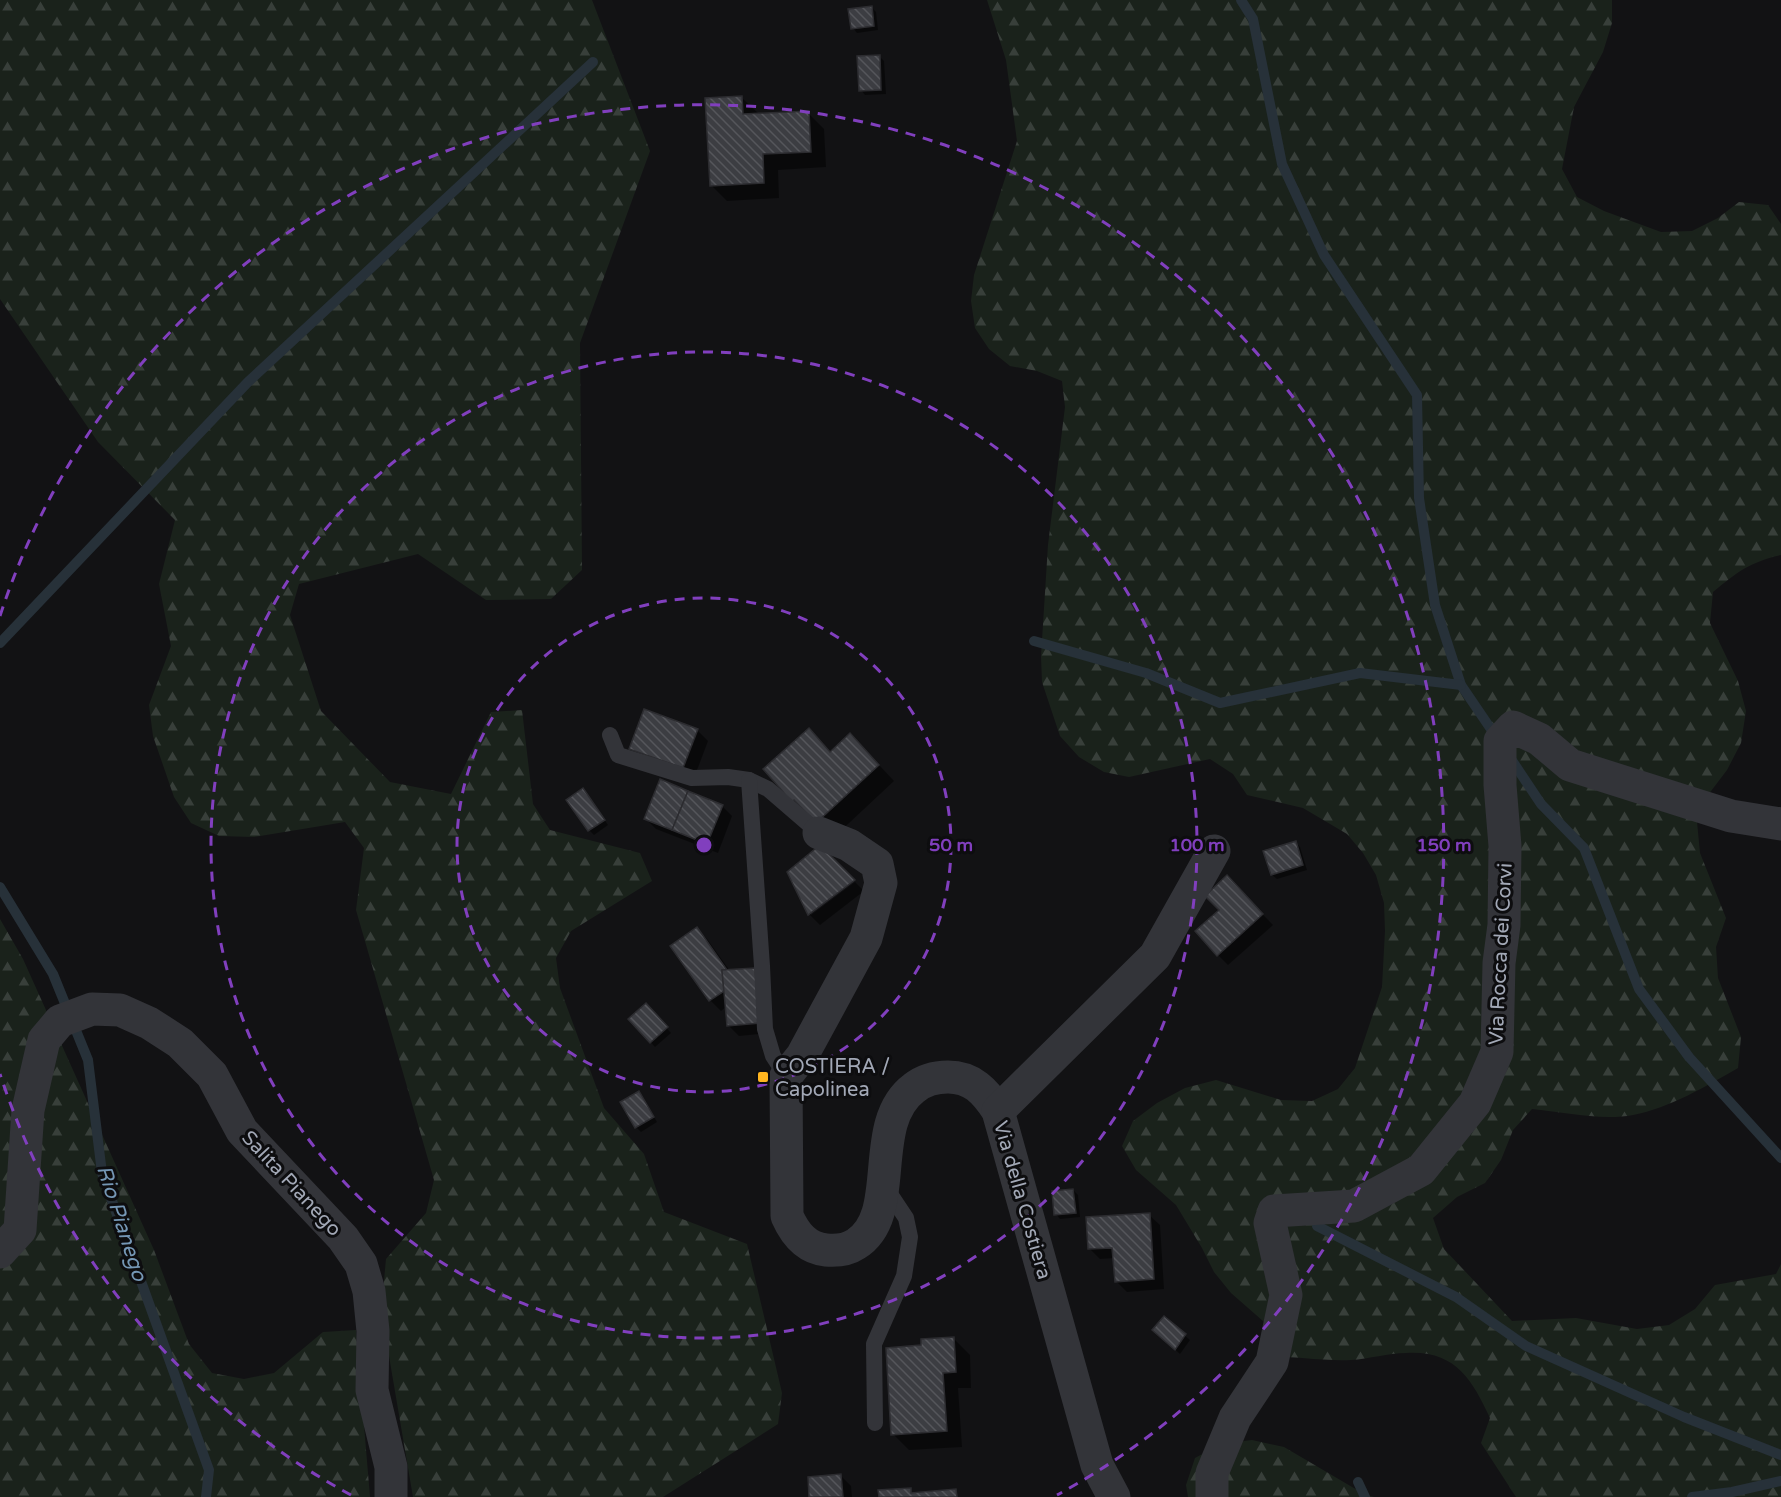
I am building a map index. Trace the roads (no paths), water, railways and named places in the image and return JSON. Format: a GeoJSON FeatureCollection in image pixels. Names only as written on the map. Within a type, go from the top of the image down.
{"type":"FeatureCollection","features":[{"type":"Feature","properties":{"kind":"street","name":"Via Rocca dei Corvi"},"geometry":{"type":"LineString","coordinates":[[1212,1497],[1212,1473],[1235,1419],[1272,1362],[1286,1295],[1270,1223],[1274,1211],[1354,1206],[1421,1170],[1474,1103],[1497,1052],[1499,963],[1504,925],[1505,846],[1500,785],[1500,741],[1513,727],[1539,739],[1570,765],[1731,816],[1781,824]]}},
{"type":"Feature","properties":{"kind":"street"},"geometry":{"type":"LineString","coordinates":[[786,1076],[802,1056],[866,938],[881,883],[877,864],[849,845],[819,832]]}},
{"type":"Feature","properties":{"kind":"street"},"geometry":{"type":"LineString","coordinates":[[998,1111],[1155,956],[1214,851]]}},
{"type":"Feature","properties":{"kind":"street","name":"Salita Pianego"},"geometry":{"type":"LineString","coordinates":[[0,1252],[20,1230],[28,1110],[44,1040],[60,1021],[92,1009],[120,1010],[149,1023],[180,1043],[212,1075],[242,1131],[343,1238],[361,1264],[369,1291],[373,1331],[372,1390],[391,1467],[391,1497]]}},
{"type":"Feature","properties":{"kind":"street","name":"Via della Costiera"},"geometry":{"type":"LineString","coordinates":[[786,1076],[787,1216],[793,1231],[805,1242],[819,1249],[834,1251],[850,1248],[864,1240],[873,1228],[879,1213],[890,1128],[895,1110],[905,1094],[920,1083],[938,1077],[956,1077],[974,1084],[988,1095],[998,1111],[1097,1465],[1114,1497]]}},
{"type":"Feature","properties":{"kind":"lane"},"geometry":{"type":"LineString","coordinates":[[610,735],[618,755],[692,778],[728,777],[749,780],[768,789],[819,832]]}},
{"type":"Feature","properties":{"kind":"lane"},"geometry":{"type":"LineString","coordinates":[[749,780],[765,1029],[773,1056],[786,1076]]}},
{"type":"Feature","properties":{"kind":"lane"},"geometry":{"type":"LineString","coordinates":[[875,1422],[874,1344],[904,1275],[910,1237],[906,1218],[883,1183]]}},
{"type":"Feature","properties":{"kind":"waterway"},"geometry":{"type":"LineString","coordinates":[[1241,0],[1253,19],[1282,164],[1324,255],[1417,395],[1419,498],[1435,605],[1461,685],[1497,738]]}},
{"type":"Feature","properties":{"kind":"waterway"},"geometry":{"type":"LineString","coordinates":[[0,643],[248,382],[593,62]]}},
{"type":"Feature","properties":{"kind":"waterway"},"geometry":{"type":"LineString","coordinates":[[1034,641],[1146,673],[1220,703],[1360,673],[1461,685]]}},
{"type":"Feature","properties":{"kind":"waterway"},"geometry":{"type":"LineString","coordinates":[[1509,756],[1541,804],[1584,848],[1639,989],[1689,1057],[1781,1158]]}},
{"type":"Feature","properties":{"kind":"waterway","name":"Rio Pianego"},"geometry":{"type":"LineString","coordinates":[[0,887],[53,974],[88,1060],[102,1173],[209,1470],[206,1497]]}},
{"type":"Feature","properties":{"kind":"waterway"},"geometry":{"type":"LineString","coordinates":[[1317,1226],[1456,1297],[1526,1346],[1684,1417],[1781,1455]]}},
{"type":"Feature","properties":{"kind":"waterway"},"geometry":{"type":"LineString","coordinates":[[1692,1497],[1732,1492],[1781,1481]]}},
{"type":"Feature","properties":{"kind":"waterway"},"geometry":{"type":"LineString","coordinates":[[1358,1482],[1365,1497]]}},
{"type":"Feature","properties":{"kind":"place","name":"COSTIERA / Capolinea"},"geometry":{"type":"Point","coordinates":[763,1077]}}]}
